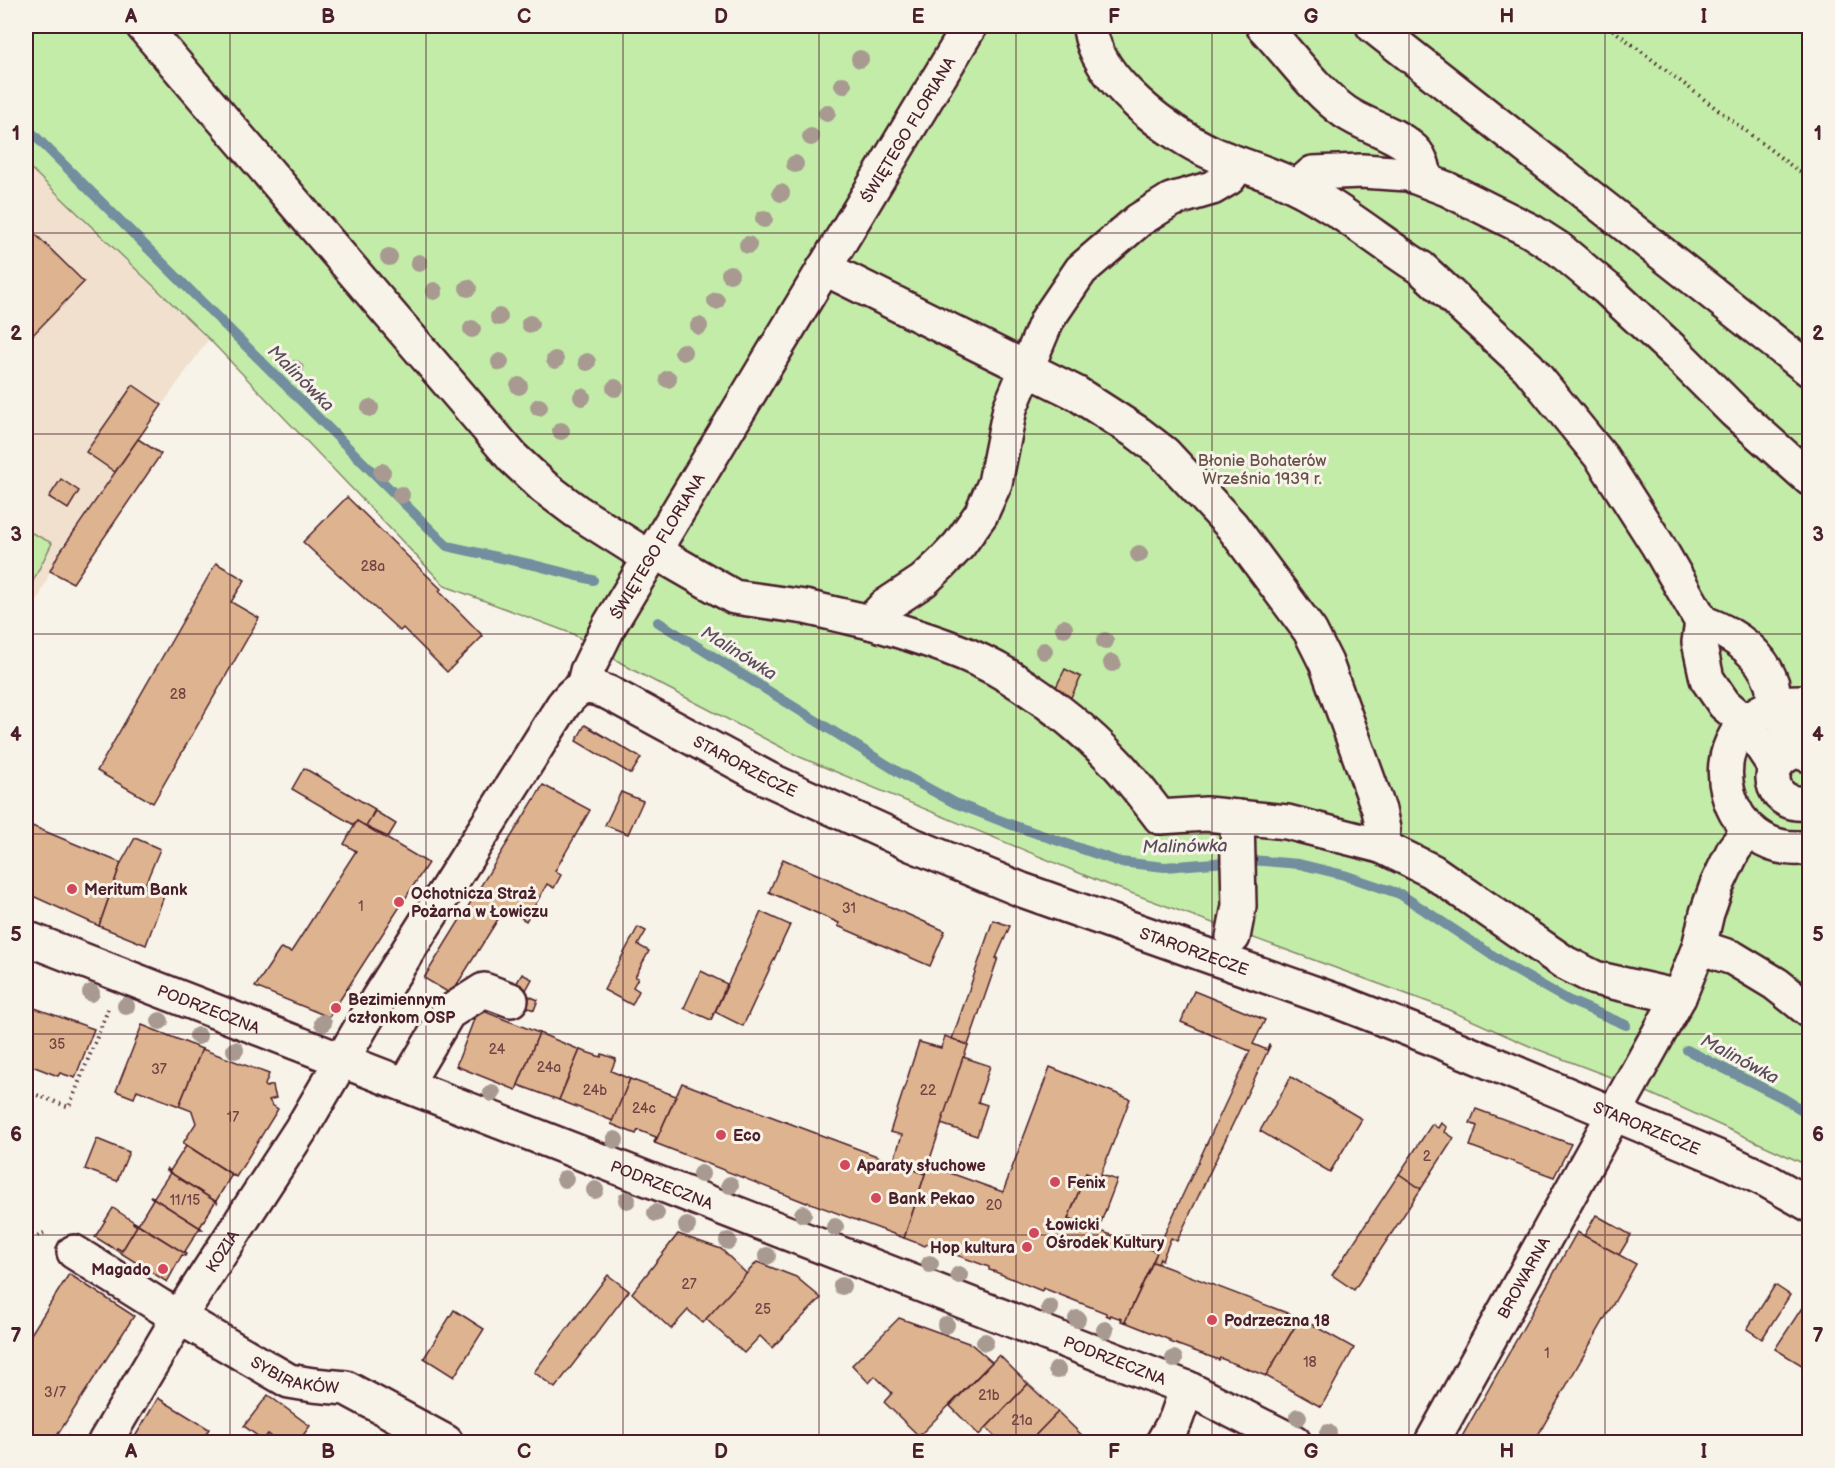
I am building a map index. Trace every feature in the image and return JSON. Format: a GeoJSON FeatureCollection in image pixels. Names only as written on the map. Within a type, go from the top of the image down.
{"type":"FeatureCollection","features":[{"type":"Feature","properties":{"kind":"street"},"geometry":{"type":"LineString","coordinates":[[143,26],[513,458],[544,487],[647,564],[734,597],[805,607],[870,622],[978,661],[1010,677],[1073,723],[1117,764],[1160,817],[1206,814],[1238,846],[1239,906],[1233,937]]}},
{"type":"Feature","properties":{"kind":"street","name":"ŚWIĘTEGO FLORIANA"},"geometry":{"type":"LineString","coordinates":[[341,1062],[377,1000],[563,705],[576,690],[583,687],[586,671],[609,626],[970,26]]}},
{"type":"Feature","properties":{"kind":"street"},"geometry":{"type":"LineString","coordinates":[[1263,26],[1327,98],[1366,125],[1393,135],[1412,148],[1425,168],[1424,179]]}},
{"type":"Feature","properties":{"kind":"street"},"geometry":{"type":"LineString","coordinates":[[1373,26],[1809,370]]}},
{"type":"Feature","properties":{"kind":"street"},"geometry":{"type":"LineString","coordinates":[[1093,27],[1092,44],[1109,70],[1130,95],[1186,139],[1213,154],[1297,188],[1421,268],[1528,367],[1602,458],[1657,544],[1702,622],[1722,630],[1746,645],[1761,664],[1772,684],[1774,705],[1807,756]]}},
{"type":"Feature","properties":{"kind":"street"},"geometry":{"type":"LineString","coordinates":[[870,622],[885,606],[923,581],[941,564],[959,545],[981,514],[995,483],[1010,408],[1047,320],[1081,270],[1139,219],[1171,200],[1212,188],[1229,178],[1239,164]]}},
{"type":"Feature","properties":{"kind":"street"},"geometry":{"type":"LineString","coordinates":[[1297,188],[1313,173],[1362,171],[1408,174],[1424,179],[1531,231],[1559,249],[1606,288],[1735,412],[1809,479]]}},
{"type":"Feature","properties":{"kind":"street"},"geometry":{"type":"LineString","coordinates":[[825,268],[1076,393],[1138,433],[1164,453],[1224,518],[1310,631],[1326,663],[1379,810],[1383,829],[1381,846]]}},
{"type":"Feature","properties":{"kind":"street"},"geometry":{"type":"LineString","coordinates":[[1702,622],[1699,642],[1707,679],[1724,704],[1746,723],[1775,767]]}},
{"type":"Feature","properties":{"kind":"street","name":"STARORZECZE"},"geometry":{"type":"LineString","coordinates":[[583,687],[595,687],[609,693],[768,779],[913,845],[1022,890],[1342,1003],[1720,1158],[1766,1180],[1809,1205]]}},
{"type":"Feature","properties":{"kind":"street"},"geometry":{"type":"LineString","coordinates":[[1809,702],[1789,702],[1774,705],[1759,712],[1746,723],[1732,742],[1725,765],[1725,789],[1734,811],[1749,830],[1766,841],[1786,847],[1809,847]]}},
{"type":"Feature","properties":{"kind":"street"},"geometry":{"type":"LineString","coordinates":[[1807,756],[1792,753],[1784,756],[1775,767],[1773,776],[1776,791],[1785,801],[1799,804],[1809,802]]}},
{"type":"Feature","properties":{"kind":"street"},"geometry":{"type":"LineString","coordinates":[[1238,846],[1287,822],[1381,846],[1432,871],[1565,963],[1585,974],[1610,983],[1679,997]]}},
{"type":"Feature","properties":{"kind":"street","name":"BROWARNA"},"geometry":{"type":"LineString","coordinates":[[1432,1443],[1679,997],[1699,947],[1717,885],[1734,849],[1749,830]]}},
{"type":"Feature","properties":{"kind":"street","name":"PODRZECZNA"},"geometry":{"type":"LineString","coordinates":[[26,938],[1187,1388],[1294,1443]]}},
{"type":"Feature","properties":{"kind":"street"},"geometry":{"type":"LineString","coordinates":[[1699,947],[1733,958],[1776,984],[1809,1011]]}},
{"type":"Feature","properties":{"kind":"street"},"geometry":{"type":"LineString","coordinates":[[406,1084],[448,1013],[484,990],[511,1000]]}},
{"type":"Feature","properties":{"kind":"street","name":"KOZIA"},"geometry":{"type":"LineString","coordinates":[[105,1443],[179,1317],[305,1123],[341,1062]]}},
{"type":"Feature","properties":{"kind":"street","name":"SYBIRAKÓW"},"geometry":{"type":"LineString","coordinates":[[74,1252],[289,1381],[346,1388],[446,1443]]}},
{"type":"Feature","properties":{"kind":"street"},"geometry":{"type":"LineString","coordinates":[[1163,1443],[1176,1419],[1187,1388]]}},
{"type":"Feature","properties":{"kind":"path"},"geometry":{"type":"LineString","coordinates":[[1608,26],[1809,180]]}},
{"type":"Feature","properties":{"kind":"path"},"geometry":{"type":"LineString","coordinates":[[26,1090],[69,1107],[121,976]]}},
{"type":"Feature","properties":{"kind":"path"},"geometry":{"type":"LineString","coordinates":[[58,1443],[63,1435]]}},
{"type":"Feature","properties":{"kind":"shaded area"},"geometry":{"type":"Polygon","coordinates":[[[26,165],[208,340],[60,549],[26,627],[26,165]]]}},
{"type":"Feature","properties":{"kind":"green space","name":"Błonie Bohaterów Września 1939 r."},"geometry":{"type":"Polygon","coordinates":[[[26,26],[1809,26],[1809,1166],[1634,1086],[1534,1048],[1442,1007],[1101,882],[800,757],[633,670],[573,634],[445,586],[209,339],[26,164],[26,26]]]}},
{"type":"Feature","properties":{"kind":"green space"},"geometry":{"type":"Polygon","coordinates":[[[26,530],[52,543],[26,595],[26,530]]]}},
{"type":"Feature","properties":{"kind":"building"},"geometry":{"type":"Polygon","coordinates":[[[26,225],[84,282],[26,342],[26,225]]]}},
{"type":"Feature","properties":{"kind":"building"},"geometry":{"type":"Polygon","coordinates":[[[133,385],[162,405],[115,472],[86,452],[133,385]]]}},
{"type":"Feature","properties":{"kind":"building"},"geometry":{"type":"Polygon","coordinates":[[[138,439],[161,454],[73,583],[50,571],[58,555],[138,439]]]}},
{"type":"Feature","properties":{"kind":"building"},"geometry":{"type":"Polygon","coordinates":[[[61,479],[79,491],[68,509],[49,497],[61,479]]]}},
{"type":"Feature","properties":{"kind":"building"},"geometry":{"type":"Polygon","coordinates":[[[347,497],[441,589],[439,591],[483,636],[447,672],[403,628],[400,631],[303,542],[347,497]]]}},
{"type":"Feature","properties":{"kind":"building"},"geometry":{"type":"Polygon","coordinates":[[[216,563],[245,580],[231,602],[259,618],[153,803],[97,771],[216,563]]]}},
{"type":"Feature","properties":{"kind":"building"},"geometry":{"type":"Polygon","coordinates":[[[1065,669],[1081,677],[1070,699],[1054,691],[1065,669]]]}},
{"type":"Feature","properties":{"kind":"building"},"geometry":{"type":"Polygon","coordinates":[[[585,725],[641,758],[631,774],[576,741],[585,725]]]}},
{"type":"Feature","properties":{"kind":"building"},"geometry":{"type":"Polygon","coordinates":[[[304,768],[375,809],[366,827],[357,821],[354,825],[292,789],[304,768]]]}},
{"type":"Feature","properties":{"kind":"building"},"geometry":{"type":"Polygon","coordinates":[[[543,785],[590,810],[555,871],[561,875],[554,888],[547,884],[526,921],[505,908],[451,994],[424,978],[543,785]]]}},
{"type":"Feature","properties":{"kind":"building"},"geometry":{"type":"Polygon","coordinates":[[[621,792],[643,801],[628,834],[605,825],[621,792]]]}},
{"type":"Feature","properties":{"kind":"building"},"geometry":{"type":"Polygon","coordinates":[[[375,811],[396,824],[388,837],[366,827],[375,811]]]}},
{"type":"Feature","properties":{"kind":"building"},"geometry":{"type":"Polygon","coordinates":[[[357,821],[428,863],[329,1017],[255,987],[281,948],[291,952],[356,851],[344,844],[357,821]]]}},
{"type":"Feature","properties":{"kind":"building"},"geometry":{"type":"Polygon","coordinates":[[[26,823],[32,826],[26,843],[26,823]]]}},
{"type":"Feature","properties":{"kind":"building"},"geometry":{"type":"Polygon","coordinates":[[[32,826],[121,863],[99,926],[26,893],[26,843],[32,826]]]}},
{"type":"Feature","properties":{"kind":"building"},"geometry":{"type":"Polygon","coordinates":[[[135,838],[160,849],[144,887],[164,896],[146,945],[99,926],[121,863],[135,838]]]}},
{"type":"Feature","properties":{"kind":"building"},"geometry":{"type":"Polygon","coordinates":[[[783,859],[945,931],[930,966],[838,926],[839,923],[769,892],[783,859]]]}},
{"type":"Feature","properties":{"kind":"building"},"geometry":{"type":"Polygon","coordinates":[[[761,912],[790,925],[743,1026],[715,1012],[761,912]]]}},
{"type":"Feature","properties":{"kind":"building"},"geometry":{"type":"Polygon","coordinates":[[[993,920],[1010,926],[996,958],[998,958],[968,1045],[952,1039],[993,920]]]}},
{"type":"Feature","properties":{"kind":"building"},"geometry":{"type":"Polygon","coordinates":[[[638,927],[646,931],[638,945],[649,951],[635,977],[638,978],[633,987],[639,991],[632,1005],[604,990],[638,927]]]}},
{"type":"Feature","properties":{"kind":"building"},"geometry":{"type":"Polygon","coordinates":[[[701,971],[727,984],[711,1020],[684,1008],[701,971]]]}},
{"type":"Feature","properties":{"kind":"building"},"geometry":{"type":"Polygon","coordinates":[[[522,974],[532,979],[526,990],[516,984],[522,974]]]}},
{"type":"Feature","properties":{"kind":"building"},"geometry":{"type":"Polygon","coordinates":[[[1194,991],[1265,1020],[1253,1044],[1267,1050],[1270,1046],[1177,1241],[1171,1238],[1158,1264],[1153,1262],[1164,1235],[1250,1051],[1181,1022],[1194,991]]]}},
{"type":"Feature","properties":{"kind":"building"},"geometry":{"type":"Polygon","coordinates":[[[522,993],[538,1000],[534,1010],[518,1004],[522,993]]]}},
{"type":"Feature","properties":{"kind":"building"},"geometry":{"type":"Polygon","coordinates":[[[26,1005],[94,1029],[75,1078],[60,1073],[58,1076],[27,1064],[29,1059],[26,1058],[26,1005]]]}},
{"type":"Feature","properties":{"kind":"building"},"geometry":{"type":"Polygon","coordinates":[[[478,1009],[539,1033],[516,1090],[456,1066],[478,1009]]]}},
{"type":"Feature","properties":{"kind":"building"},"geometry":{"type":"Polygon","coordinates":[[[142,1025],[202,1049],[179,1106],[137,1090],[134,1098],[116,1091],[142,1025]]]}},
{"type":"Feature","properties":{"kind":"building"},"geometry":{"type":"Polygon","coordinates":[[[539,1033],[580,1050],[559,1100],[518,1085],[539,1033]]]}},
{"type":"Feature","properties":{"kind":"building"},"geometry":{"type":"Polygon","coordinates":[[[945,1036],[968,1045],[925,1174],[893,1163],[902,1135],[890,1132],[919,1042],[941,1048],[945,1036]]]}},
{"type":"Feature","properties":{"kind":"building"},"geometry":{"type":"Polygon","coordinates":[[[202,1049],[269,1074],[265,1085],[266,1087],[273,1085],[276,1098],[269,1100],[278,1109],[236,1177],[183,1143],[196,1123],[192,1111],[179,1106],[202,1049]]]}},
{"type":"Feature","properties":{"kind":"building"},"geometry":{"type":"Polygon","coordinates":[[[580,1050],[616,1059],[611,1071],[630,1079],[613,1121],[559,1100],[580,1050]]]}},
{"type":"Feature","properties":{"kind":"building"},"geometry":{"type":"Polygon","coordinates":[[[963,1057],[990,1066],[978,1102],[987,1105],[977,1136],[941,1124],[963,1057]]]}},
{"type":"Feature","properties":{"kind":"building"},"geometry":{"type":"Polygon","coordinates":[[[1050,1067],[1130,1099],[1099,1179],[1086,1173],[1068,1219],[1157,1252],[1125,1322],[1043,1288],[1042,1291],[989,1270],[989,1267],[904,1238],[928,1165],[1003,1192],[1050,1067]]]}},
{"type":"Feature","properties":{"kind":"building"},"geometry":{"type":"Polygon","coordinates":[[[1291,1077],[1362,1119],[1330,1172],[1260,1131],[1291,1077]]]}},
{"type":"Feature","properties":{"kind":"building"},"geometry":{"type":"Polygon","coordinates":[[[630,1079],[676,1096],[655,1143],[656,1137],[638,1130],[636,1134],[611,1124],[630,1079]]]}},
{"type":"Feature","properties":{"kind":"building"},"geometry":{"type":"Polygon","coordinates":[[[682,1083],[925,1174],[904,1238],[807,1203],[655,1143],[682,1083]]]}},
{"type":"Feature","properties":{"kind":"building"},"geometry":{"type":"Polygon","coordinates":[[[1476,1109],[1571,1144],[1554,1177],[1470,1146],[1477,1126],[1470,1123],[1476,1109]]]}},
{"type":"Feature","properties":{"kind":"building"},"geometry":{"type":"Polygon","coordinates":[[[1441,1123],[1447,1127],[1445,1132],[1454,1138],[1421,1189],[1399,1174],[1432,1124],[1438,1128],[1441,1123]]]}},
{"type":"Feature","properties":{"kind":"building"},"geometry":{"type":"Polygon","coordinates":[[[97,1139],[129,1152],[117,1181],[85,1169],[97,1139]]]}},
{"type":"Feature","properties":{"kind":"building"},"geometry":{"type":"Polygon","coordinates":[[[183,1143],[234,1176],[231,1176],[216,1201],[218,1203],[166,1170],[167,1168],[170,1171],[186,1146],[183,1143]]]}},
{"type":"Feature","properties":{"kind":"building"},"geometry":{"type":"Polygon","coordinates":[[[166,1170],[218,1203],[215,1202],[200,1227],[202,1229],[150,1196],[154,1197],[170,1173],[166,1170]]]}},
{"type":"Feature","properties":{"kind":"building"},"geometry":{"type":"Polygon","coordinates":[[[1086,1173],[1099,1179],[1101,1175],[1117,1180],[1098,1230],[1068,1219],[1086,1173]]]}},
{"type":"Feature","properties":{"kind":"building"},"geometry":{"type":"Polygon","coordinates":[[[1399,1174],[1421,1189],[1354,1290],[1332,1275],[1399,1174]]]}},
{"type":"Feature","properties":{"kind":"building"},"geometry":{"type":"Polygon","coordinates":[[[150,1196],[202,1229],[199,1229],[184,1253],[138,1224],[153,1199],[150,1196]]]}},
{"type":"Feature","properties":{"kind":"building"},"geometry":{"type":"Polygon","coordinates":[[[113,1208],[137,1226],[122,1251],[117,1248],[116,1250],[95,1237],[113,1208]]]}},
{"type":"Feature","properties":{"kind":"building"},"geometry":{"type":"Polygon","coordinates":[[[1596,1215],[1631,1235],[1619,1255],[1584,1236],[1596,1215]]]}},
{"type":"Feature","properties":{"kind":"building"},"geometry":{"type":"Polygon","coordinates":[[[134,1222],[186,1254],[182,1255],[167,1282],[116,1250],[117,1248],[122,1251],[137,1226],[134,1222]]]}},
{"type":"Feature","properties":{"kind":"building"},"geometry":{"type":"Polygon","coordinates":[[[1577,1232],[1636,1264],[1534,1442],[1459,1442],[1577,1232]]]}},
{"type":"Feature","properties":{"kind":"building"},"geometry":{"type":"Polygon","coordinates":[[[678,1234],[721,1249],[747,1274],[703,1323],[688,1310],[671,1329],[632,1293],[678,1234]]]}},
{"type":"Feature","properties":{"kind":"building"},"geometry":{"type":"Polygon","coordinates":[[[757,1262],[796,1277],[821,1298],[772,1348],[760,1336],[744,1353],[706,1319],[757,1262]]]}},
{"type":"Feature","properties":{"kind":"building","name":"Podrzeczna 18"},"geometry":{"type":"Polygon","coordinates":[[[1153,1262],[1300,1318],[1266,1376],[1170,1342],[1170,1340],[1125,1322],[1153,1262]]]}},
{"type":"Feature","properties":{"kind":"building"},"geometry":{"type":"Polygon","coordinates":[[[69,1274],[134,1316],[53,1442],[26,1442],[26,1342],[69,1274]]]}},
{"type":"Feature","properties":{"kind":"building"},"geometry":{"type":"Polygon","coordinates":[[[608,1275],[629,1291],[555,1388],[534,1372],[608,1275]]]}},
{"type":"Feature","properties":{"kind":"building"},"geometry":{"type":"Polygon","coordinates":[[[1775,1285],[1790,1295],[1762,1339],[1747,1329],[1775,1285]]]}},
{"type":"Feature","properties":{"kind":"building"},"geometry":{"type":"Polygon","coordinates":[[[1807,1300],[1810,1302],[1810,1360],[1805,1367],[1775,1349],[1807,1300]]]}},
{"type":"Feature","properties":{"kind":"building"},"geometry":{"type":"Polygon","coordinates":[[[454,1310],[484,1329],[454,1377],[424,1358],[454,1310]]]}},
{"type":"Feature","properties":{"kind":"building"},"geometry":{"type":"Polygon","coordinates":[[[899,1318],[971,1344],[992,1362],[919,1436],[884,1402],[892,1393],[875,1376],[869,1383],[852,1365],[899,1318]]]}},
{"type":"Feature","properties":{"kind":"building"},"geometry":{"type":"Polygon","coordinates":[[[1300,1318],[1354,1348],[1321,1407],[1266,1376],[1300,1318]]]}},
{"type":"Feature","properties":{"kind":"building"},"geometry":{"type":"Polygon","coordinates":[[[999,1355],[1028,1384],[979,1435],[950,1406],[999,1355]]]}},
{"type":"Feature","properties":{"kind":"building"},"geometry":{"type":"Polygon","coordinates":[[[1028,1384],[1058,1412],[1029,1442],[1001,1442],[986,1428],[1028,1384]]]}},
{"type":"Feature","properties":{"kind":"building"},"geometry":{"type":"Polygon","coordinates":[[[268,1395],[310,1426],[298,1442],[279,1442],[268,1434],[263,1440],[244,1426],[268,1395]]]}},
{"type":"Feature","properties":{"kind":"building"},"geometry":{"type":"Polygon","coordinates":[[[158,1398],[209,1429],[201,1442],[136,1442],[133,1440],[158,1398]]]}},
{"type":"Feature","properties":{"kind":"building"},"geometry":{"type":"Polygon","coordinates":[[[1058,1412],[1089,1442],[1029,1442],[1058,1412]]]}},
{"type":"Feature","properties":{"kind":"building"},"geometry":{"type":"Polygon","coordinates":[[[375,1433],[390,1442],[369,1442],[375,1433]]]}},
{"type":"Feature","properties":{"kind":"building"},"geometry":{"type":"Polygon","coordinates":[[[268,1434],[279,1442],[262,1442],[268,1434]]]}},
{"type":"Feature","properties":{"kind":"waterway","name":"Malinówka"},"geometry":{"type":"LineString","coordinates":[[26,127],[447,546],[593,580]]}},
{"type":"Feature","properties":{"kind":"waterway","name":"Malinówka"},"geometry":{"type":"LineString","coordinates":[[658,622],[900,773],[955,803],[1120,862],[1165,867],[1251,860],[1299,864],[1344,875],[1400,894],[1513,969],[1568,1000],[1626,1025]]}},
{"type":"Feature","properties":{"kind":"waterway","name":"Malinówka"},"geometry":{"type":"LineString","coordinates":[[1687,1050],[1783,1098],[1810,1115]]}},
{"type":"Feature","properties":{"kind":"place","name":"Meritum Bank"},"geometry":{"type":"Point","coordinates":[72,889]}},
{"type":"Feature","properties":{"kind":"place","name":"Ochotnicza Straż Pożarna w Łowiczu"},"geometry":{"type":"Point","coordinates":[399,902]}},
{"type":"Feature","properties":{"kind":"place","name":"Bezimiennym członkom OSP"},"geometry":{"type":"Point","coordinates":[336,1008]}},
{"type":"Feature","properties":{"kind":"place","name":"Eco"},"geometry":{"type":"Point","coordinates":[721,1135]}},
{"type":"Feature","properties":{"kind":"place","name":"Aparaty słuchowe"},"geometry":{"type":"Point","coordinates":[845,1165]}},
{"type":"Feature","properties":{"kind":"place","name":"Fenix"},"geometry":{"type":"Point","coordinates":[1055,1182]}},
{"type":"Feature","properties":{"kind":"place","name":"Bank Pekao"},"geometry":{"type":"Point","coordinates":[876,1198]}},
{"type":"Feature","properties":{"kind":"place","name":"Łowicki Ośrodek Kultury"},"geometry":{"type":"Point","coordinates":[1034,1233]}},
{"type":"Feature","properties":{"kind":"place","name":"Hop kultura"},"geometry":{"type":"Point","coordinates":[1027,1247]}},
{"type":"Feature","properties":{"kind":"place","name":"Magado"},"geometry":{"type":"Point","coordinates":[163,1269]}},
{"type":"Feature","properties":{"kind":"place","name":"Podrzeczna 18"},"geometry":{"type":"Point","coordinates":[1212,1320]}}]}
